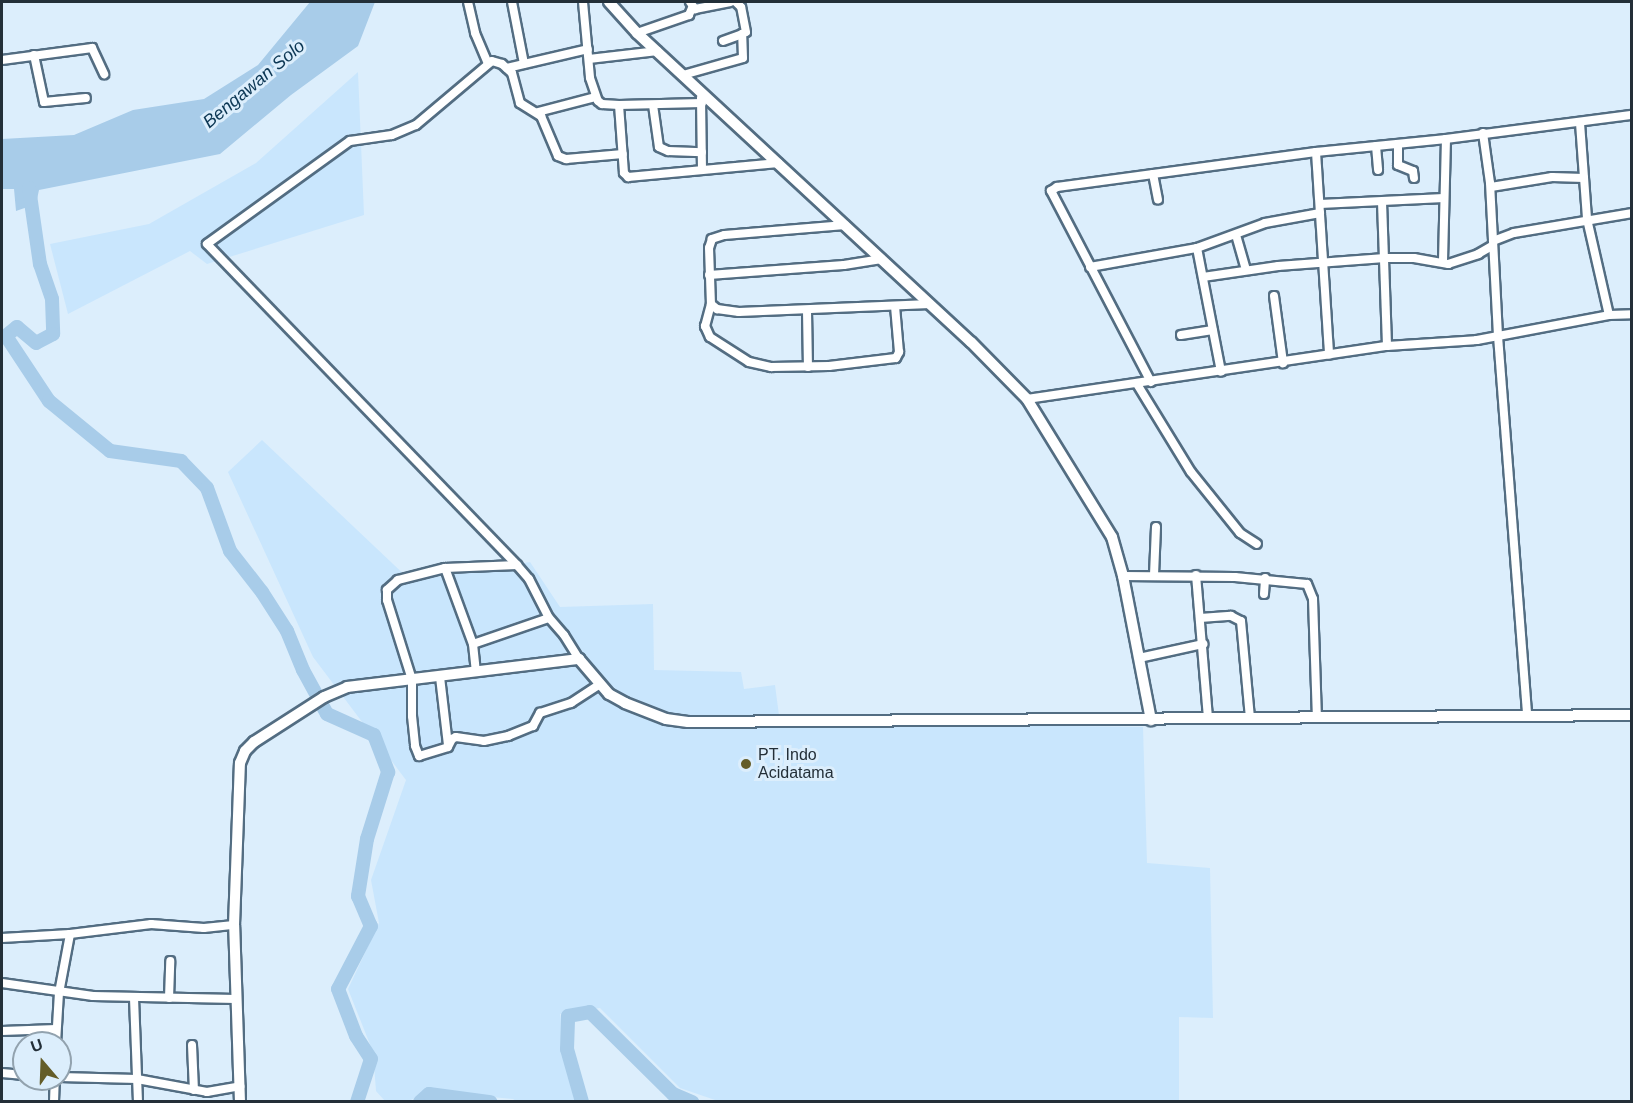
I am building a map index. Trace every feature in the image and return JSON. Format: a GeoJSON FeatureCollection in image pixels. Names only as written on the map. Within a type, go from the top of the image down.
{"type":"FeatureCollection","features":[{"type":"Feature","properties":{"kind":"street"},"geometry":{"type":"LineString","coordinates":[[468,2],[478,44],[488,63]]}},
{"type":"Feature","properties":{"kind":"street"},"geometry":{"type":"LineString","coordinates":[[512,2],[524,64]]}},
{"type":"Feature","properties":{"kind":"street"},"geometry":{"type":"LineString","coordinates":[[583,2],[595,97],[602,104],[653,105],[701,97]]}},
{"type":"Feature","properties":{"kind":"street"},"geometry":{"type":"LineString","coordinates":[[611,2],[637,33],[683,75],[701,97],[778,163],[882,259],[1027,399],[1108,529],[1123,576],[1151,720]]}},
{"type":"Feature","properties":{"kind":"street"},"geometry":{"type":"LineString","coordinates":[[637,33],[689,15],[691,5],[730,2]]}},
{"type":"Feature","properties":{"kind":"street"},"geometry":{"type":"LineString","coordinates":[[723,41],[746,32],[741,7],[736,2]]}},
{"type":"Feature","properties":{"kind":"street"},"geometry":{"type":"LineString","coordinates":[[683,75],[743,58],[742,34]]}},
{"type":"Feature","properties":{"kind":"street"},"geometry":{"type":"LineString","coordinates":[[2,60],[92,48],[105,74]]}},
{"type":"Feature","properties":{"kind":"street"},"geometry":{"type":"LineString","coordinates":[[507,68],[589,54],[658,51]]}},
{"type":"Feature","properties":{"kind":"street"},"geometry":{"type":"LineString","coordinates":[[34,55],[44,102],[86,98]]}},
{"type":"Feature","properties":{"kind":"street"},"geometry":{"type":"LineString","coordinates":[[595,97],[538,112],[522,106],[512,73],[507,68],[496,62],[488,63],[416,125],[392,135],[350,141],[207,244],[517,565],[529,579],[549,618],[564,635],[579,659],[609,694],[625,703],[679,722],[1632,715]]}},
{"type":"Feature","properties":{"kind":"street"},"geometry":{"type":"LineString","coordinates":[[701,97],[702,169]]}},
{"type":"Feature","properties":{"kind":"street"},"geometry":{"type":"LineString","coordinates":[[619,105],[624,173],[628,177],[778,163]]}},
{"type":"Feature","properties":{"kind":"street"},"geometry":{"type":"LineString","coordinates":[[653,105],[659,147],[668,151],[702,152]]}},
{"type":"Feature","properties":{"kind":"street"},"geometry":{"type":"LineString","coordinates":[[538,112],[556,154],[561,158],[623,154]]}},
{"type":"Feature","properties":{"kind":"street"},"geometry":{"type":"LineString","coordinates":[[1257,544],[1240,533],[1191,472],[1144,383],[1090,267],[1051,191],[1066,184],[1316,152],[1446,140],[1483,133],[1632,115]]}},
{"type":"Feature","properties":{"kind":"street"},"geometry":{"type":"LineString","coordinates":[[1580,123],[1587,219],[1609,315]]}},
{"type":"Feature","properties":{"kind":"street"},"geometry":{"type":"LineString","coordinates":[[1483,133],[1491,187],[1498,336],[1527,714]]}},
{"type":"Feature","properties":{"kind":"street"},"geometry":{"type":"LineString","coordinates":[[1443,261],[1446,140]]}},
{"type":"Feature","properties":{"kind":"street"},"geometry":{"type":"LineString","coordinates":[[1398,144],[1398,165],[1413,171],[1414,178]]}},
{"type":"Feature","properties":{"kind":"street"},"geometry":{"type":"LineString","coordinates":[[1376,146],[1378,170]]}},
{"type":"Feature","properties":{"kind":"street"},"geometry":{"type":"LineString","coordinates":[[1316,152],[1329,355]]}},
{"type":"Feature","properties":{"kind":"street"},"geometry":{"type":"LineString","coordinates":[[1153,174],[1158,200]]}},
{"type":"Feature","properties":{"kind":"street"},"geometry":{"type":"LineString","coordinates":[[1491,187],[1552,177],[1584,178]]}},
{"type":"Feature","properties":{"kind":"street"},"geometry":{"type":"LineString","coordinates":[[1090,267],[1197,248],[1265,223],[1320,208],[1444,198]]}},
{"type":"Feature","properties":{"kind":"street"},"geometry":{"type":"LineString","coordinates":[[1382,202],[1387,346]]}},
{"type":"Feature","properties":{"kind":"street"},"geometry":{"type":"LineString","coordinates":[[1203,277],[1323,261],[1385,258],[1443,261],[1448,264],[1467,259],[1514,232],[1631,213],[1632,218]]}},
{"type":"Feature","properties":{"kind":"street"},"geometry":{"type":"LineString","coordinates":[[845,225],[717,236],[710,242],[711,304],[706,330],[715,341],[756,365],[808,367],[896,358],[899,352],[895,306]]}},
{"type":"Feature","properties":{"kind":"street"},"geometry":{"type":"LineString","coordinates":[[1236,235],[1246,270]]}},
{"type":"Feature","properties":{"kind":"street"},"geometry":{"type":"LineString","coordinates":[[1197,248],[1221,372]]}},
{"type":"Feature","properties":{"kind":"street"},"geometry":{"type":"LineString","coordinates":[[709,275],[826,267],[882,259]]}},
{"type":"Feature","properties":{"kind":"street"},"geometry":{"type":"LineString","coordinates":[[1274,296],[1283,363]]}},
{"type":"Feature","properties":{"kind":"street"},"geometry":{"type":"LineString","coordinates":[[711,304],[717,309],[739,312],[807,311],[930,304]]}},
{"type":"Feature","properties":{"kind":"street"},"geometry":{"type":"LineString","coordinates":[[807,311],[808,367]]}},
{"type":"Feature","properties":{"kind":"street"},"geometry":{"type":"LineString","coordinates":[[1027,399],[1387,346],[1457,342],[1609,315],[1632,314]]}},
{"type":"Feature","properties":{"kind":"street"},"geometry":{"type":"LineString","coordinates":[[1181,335],[1213,330]]}},
{"type":"Feature","properties":{"kind":"street"},"geometry":{"type":"LineString","coordinates":[[1154,574],[1156,527]]}},
{"type":"Feature","properties":{"kind":"street"},"geometry":{"type":"LineString","coordinates":[[517,565],[444,568],[398,580],[387,590],[387,600],[412,680],[412,716],[415,746],[419,756],[448,747],[456,736],[484,741],[508,736],[533,726],[540,712],[571,703],[600,684]]}},
{"type":"Feature","properties":{"kind":"street"},"geometry":{"type":"LineString","coordinates":[[444,568],[473,644],[476,672]]}},
{"type":"Feature","properties":{"kind":"street"},"geometry":{"type":"LineString","coordinates":[[1123,576],[1196,575],[1264,578],[1307,584],[1312,592],[1317,718]]}},
{"type":"Feature","properties":{"kind":"street"},"geometry":{"type":"LineString","coordinates":[[1196,575],[1208,719]]}},
{"type":"Feature","properties":{"kind":"street"},"geometry":{"type":"LineString","coordinates":[[1264,578],[1264,594]]}},
{"type":"Feature","properties":{"kind":"street"},"geometry":{"type":"LineString","coordinates":[[1200,618],[1231,616],[1241,621],[1250,718]]}},
{"type":"Feature","properties":{"kind":"street"},"geometry":{"type":"LineString","coordinates":[[473,644],[549,618]]}},
{"type":"Feature","properties":{"kind":"street"},"geometry":{"type":"LineString","coordinates":[[1139,658],[1203,644]]}},
{"type":"Feature","properties":{"kind":"street"},"geometry":{"type":"LineString","coordinates":[[240,1101],[234,925],[237,781],[242,756],[254,742],[324,696],[347,687],[579,659]]}},
{"type":"Feature","properties":{"kind":"street"},"geometry":{"type":"LineString","coordinates":[[440,677],[448,747]]}},
{"type":"Feature","properties":{"kind":"street"},"geometry":{"type":"LineString","coordinates":[[2,938],[70,934],[151,924],[204,928],[234,925]]}},
{"type":"Feature","properties":{"kind":"street"},"geometry":{"type":"LineString","coordinates":[[2,1031],[56,1029],[59,993],[70,934]]}},
{"type":"Feature","properties":{"kind":"street"},"geometry":{"type":"LineString","coordinates":[[169,998],[170,961]]}},
{"type":"Feature","properties":{"kind":"street"},"geometry":{"type":"LineString","coordinates":[[2,983],[59,993],[134,998],[236,999]]}},
{"type":"Feature","properties":{"kind":"street"},"geometry":{"type":"LineString","coordinates":[[134,998],[138,1101]]}},
{"type":"Feature","properties":{"kind":"street"},"geometry":{"type":"LineString","coordinates":[[192,1045],[194,1090]]}},
{"type":"Feature","properties":{"kind":"street"},"geometry":{"type":"LineString","coordinates":[[72,1077],[137,1079],[213,1092],[240,1086]]}},
{"type":"Feature","properties":{"kind":"shaded area"},"geometry":{"type":"Polygon","coordinates":[[[358,72],[364,215],[207,264],[190,251],[68,314],[50,244],[149,224],[256,163],[358,72]]]}},
{"type":"Feature","properties":{"kind":"shaded area"},"geometry":{"type":"Polygon","coordinates":[[[262,440],[411,581],[530,562],[560,607],[653,604],[654,670],[741,672],[744,689],[775,685],[780,723],[1143,727],[1147,863],[1210,868],[1213,1018],[1179,1017],[1179,1101],[718,1101],[680,1088],[600,1008],[560,1014],[577,1101],[516,1101],[429,1091],[409,1101],[385,1101],[376,1091],[373,1052],[348,989],[379,923],[371,880],[406,780],[313,657],[228,472],[262,440]]]}},
{"type":"Feature","properties":{"kind":"water","name":"Bengawan Solo"},"geometry":{"type":"Polygon","coordinates":[[[310,2],[375,2],[358,46],[291,95],[220,154],[39,190],[36,204],[16,211],[14,189],[2,189],[2,139],[74,135],[133,110],[204,99],[258,65],[310,2]]]}},
{"type":"Feature","properties":{"kind":"waterway"},"geometry":{"type":"LineString","coordinates":[[29,188],[40,264],[52,299],[53,334],[36,343],[17,327],[6,336],[49,401],[110,451],[181,461],[207,488],[230,551],[262,592],[287,631],[303,670],[327,714],[374,735],[388,772],[367,839],[358,896],[371,926],[338,989],[356,1036],[371,1059],[357,1102]]}},
{"type":"Feature","properties":{"kind":"waterway"},"geometry":{"type":"LineString","coordinates":[[582,1102],[567,1049],[568,1016],[590,1012],[673,1094],[692,1102]]}},
{"type":"Feature","properties":{"kind":"waterway"},"geometry":{"type":"LineString","coordinates":[[420,1102],[429,1094],[490,1102]]}},
{"type":"Feature","properties":{"kind":"place","name":"PT. Indo Acidatama"},"geometry":{"type":"Point","coordinates":[746,764]}}]}
